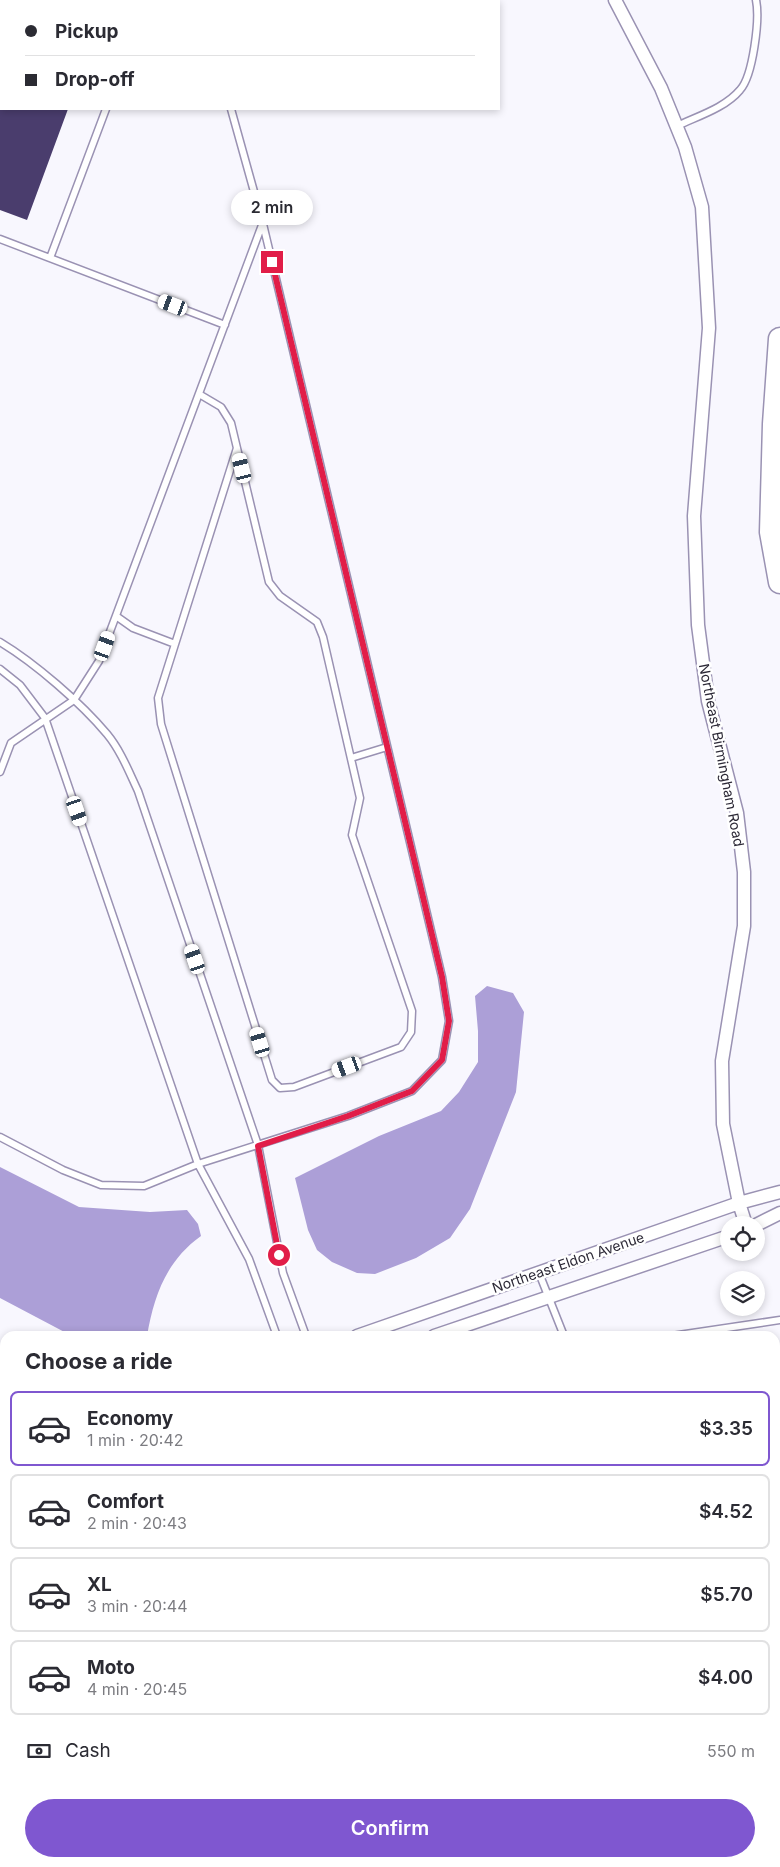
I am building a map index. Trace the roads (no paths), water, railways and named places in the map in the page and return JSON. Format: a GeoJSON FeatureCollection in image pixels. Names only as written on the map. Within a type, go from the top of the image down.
{"type":"FeatureCollection","features":[{"type":"Feature","properties":{"kind":"highway"},"geometry":{"type":"LineString","coordinates":[[780,339],[774,424],[771,532],[780,582]]}},
{"type":"Feature","properties":{"kind":"street","name":"Northeast Birmingham Road"},"geometry":{"type":"LineString","coordinates":[[615,0],[661,88],[677,126],[702,207],[709,328],[694,516],[698,625],[708,701],[737,813],[744,872],[744,926],[722,1061],[723,1124],[743,1216]]}},
{"type":"Feature","properties":{"kind":"street","name":"Northeast Eldon Avenue"},"geometry":{"type":"LineString","coordinates":[[371,1331],[739,1203],[780,1192]]}},
{"type":"Feature","properties":{"kind":"street"},"geometry":{"type":"LineString","coordinates":[[765,1220],[780,1213]]}},
{"type":"Feature","properties":{"kind":"street","name":"Northeast Eldon Avenue"},"geometry":{"type":"LineString","coordinates":[[449,1331],[720,1239]]}},
{"type":"Feature","properties":{"kind":"lane"},"geometry":{"type":"LineString","coordinates":[[677,126],[727,102],[742,89],[756,42],[758,10],[756,0]]}},
{"type":"Feature","properties":{"kind":"lane"},"geometry":{"type":"LineString","coordinates":[[50,258],[106,110]]}},
{"type":"Feature","properties":{"kind":"lane"},"geometry":{"type":"LineString","coordinates":[[0,1137],[63,1170],[101,1185],[144,1186],[198,1164],[348,1116],[412,1091],[442,1060],[449,1021],[442,977],[263,224],[231,110]]}},
{"type":"Feature","properties":{"kind":"lane"},"geometry":{"type":"LineString","coordinates":[[0,772],[11,743],[74,700],[99,661],[263,224]]}},
{"type":"Feature","properties":{"kind":"lane"},"geometry":{"type":"LineString","coordinates":[[0,239],[225,325]]}},
{"type":"Feature","properties":{"kind":"lane"},"geometry":{"type":"LineString","coordinates":[[199,394],[221,407],[231,423],[237,448],[269,582],[280,596],[316,622],[323,637],[360,798],[352,835],[412,1011],[411,1032],[401,1047],[294,1087],[280,1088],[272,1080],[161,724],[158,698],[237,448]]}},
{"type":"Feature","properties":{"kind":"lane"},"geometry":{"type":"LineString","coordinates":[[116,616],[133,628],[175,644]]}},
{"type":"Feature","properties":{"kind":"lane"},"geometry":{"type":"LineString","coordinates":[[0,642],[74,700],[108,735],[126,762],[258,1146],[282,1273],[304,1331]]}},
{"type":"Feature","properties":{"kind":"lane"},"geometry":{"type":"LineString","coordinates":[[0,668],[20,685],[45,718],[198,1164],[248,1259],[274,1331]]}},
{"type":"Feature","properties":{"kind":"lane"},"geometry":{"type":"LineString","coordinates":[[351,758],[387,747]]}},
{"type":"Feature","properties":{"kind":"lane"},"geometry":{"type":"LineString","coordinates":[[539,1273],[562,1331]]}},
{"type":"Feature","properties":{"kind":"lane"},"geometry":{"type":"LineString","coordinates":[[706,1331],[780,1320]]}}]}
